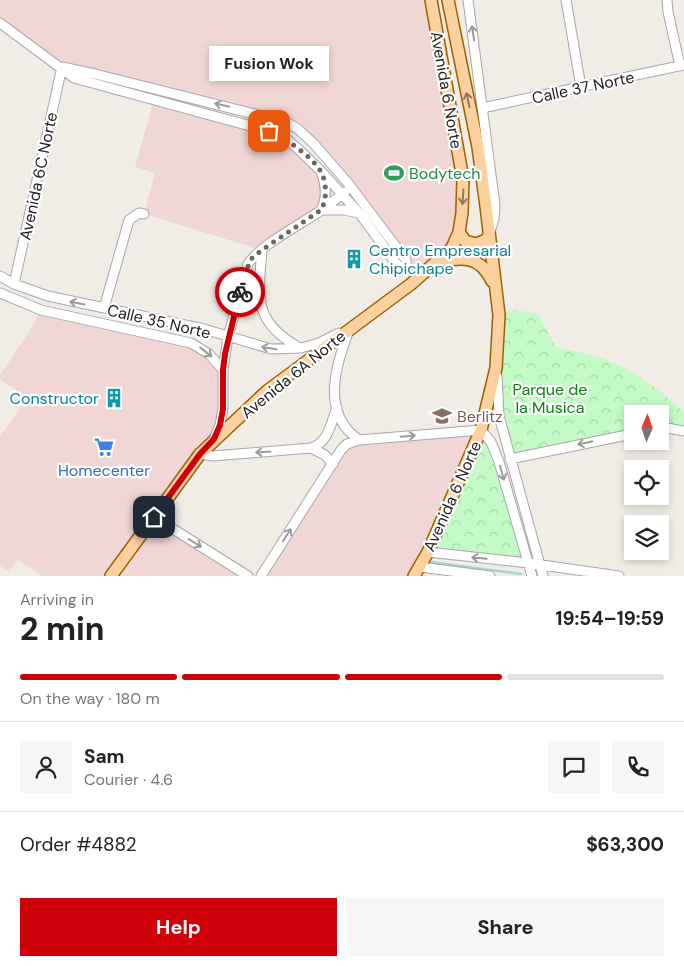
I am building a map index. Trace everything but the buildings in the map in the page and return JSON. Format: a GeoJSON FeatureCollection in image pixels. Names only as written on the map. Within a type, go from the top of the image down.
{"type":"FeatureCollection","features":[{"type":"Feature","properties":{"kind":"main road","name":"Avenida 6 Norte"},"geometry":{"type":"LineString","coordinates":[[431,0],[462,168],[463,198],[459,232],[452,248],[437,262]]}},
{"type":"Feature","properties":{"kind":"main road","name":"Avenida 6 Norte"},"geometry":{"type":"LineString","coordinates":[[417,572],[428,552],[481,430],[496,368],[499,314],[478,148],[448,0]]}},
{"type":"Feature","properties":{"kind":"main road"},"geometry":{"type":"LineString","coordinates":[[478,148],[485,133]]}},
{"type":"Feature","properties":{"kind":"main road"},"geometry":{"type":"LineString","coordinates":[[459,232],[465,242],[476,244],[481,243],[489,235]]}},
{"type":"Feature","properties":{"kind":"main road"},"geometry":{"type":"LineString","coordinates":[[437,262],[461,258],[477,263],[489,275],[495,293]]}},
{"type":"Feature","properties":{"kind":"main road","name":"Avenida 6A Norte"},"geometry":{"type":"LineString","coordinates":[[112,576],[200,454],[214,439],[267,392],[349,329],[377,310],[437,262]]}},
{"type":"Feature","properties":{"kind":"street","name":"Avenida 6 Norte"},"geometry":{"type":"LineString","coordinates":[[468,0],[495,205],[493,225],[489,235]]}},
{"type":"Feature","properties":{"kind":"street"},"geometry":{"type":"LineString","coordinates":[[566,0],[581,87]]}},
{"type":"Feature","properties":{"kind":"street"},"geometry":{"type":"LineString","coordinates":[[667,0],[668,12],[682,65]]}},
{"type":"Feature","properties":{"kind":"street"},"geometry":{"type":"LineString","coordinates":[[0,23],[62,67],[74,78],[269,131],[284,137],[321,171],[360,214],[398,266],[400,268],[406,266],[406,260],[351,188],[314,144],[298,129],[286,122],[62,67]]}},
{"type":"Feature","properties":{"kind":"street","name":"Calle 37 Norte"},"geometry":{"type":"LineString","coordinates":[[482,108],[682,65]]}},
{"type":"Feature","properties":{"kind":"street","name":"Avenida 6C Norte"},"geometry":{"type":"LineString","coordinates":[[14,284],[62,67]]}},
{"type":"Feature","properties":{"kind":"street"},"geometry":{"type":"LineString","coordinates":[[321,171],[325,195],[324,205],[321,210]]}},
{"type":"Feature","properties":{"kind":"street"},"geometry":{"type":"LineString","coordinates":[[214,439],[220,425],[223,409],[223,370],[228,337],[248,264],[262,250],[351,188]]}},
{"type":"Feature","properties":{"kind":"street"},"geometry":{"type":"LineString","coordinates":[[321,210],[344,210],[360,214]]}},
{"type":"Feature","properties":{"kind":"street"},"geometry":{"type":"LineString","coordinates":[[104,308],[129,220],[139,213],[144,214]]}},
{"type":"Feature","properties":{"kind":"street"},"geometry":{"type":"LineString","coordinates":[[262,250],[258,288],[265,317],[273,329],[287,341],[301,348]]}},
{"type":"Feature","properties":{"kind":"street","name":"Calle 35 Norte"},"geometry":{"type":"LineString","coordinates":[[0,276],[14,284],[48,296],[204,329],[271,349],[301,348],[319,343],[349,329]]}},
{"type":"Feature","properties":{"kind":"street","name":"Calle 35 Norte"},"geometry":{"type":"LineString","coordinates":[[0,293],[41,310],[191,343],[209,354],[223,370]]}},
{"type":"Feature","properties":{"kind":"street"},"geometry":{"type":"LineString","coordinates":[[349,329],[335,373],[334,390],[337,407],[346,428],[359,440]]}},
{"type":"Feature","properties":{"kind":"street"},"geometry":{"type":"LineString","coordinates":[[496,368],[498,416],[543,576]]}},
{"type":"Feature","properties":{"kind":"street"},"geometry":{"type":"LineString","coordinates":[[200,454],[213,456],[311,448],[318,445],[325,438],[337,407]]}},
{"type":"Feature","properties":{"kind":"street"},"geometry":{"type":"LineString","coordinates":[[669,428],[684,431]]}},
{"type":"Feature","properties":{"kind":"street"},"geometry":{"type":"LineString","coordinates":[[261,576],[344,447],[352,441],[481,430],[491,442],[499,462],[532,576]]}},
{"type":"Feature","properties":{"kind":"street"},"geometry":{"type":"LineString","coordinates":[[510,459],[624,436]]}},
{"type":"Feature","properties":{"kind":"street"},"geometry":{"type":"LineString","coordinates":[[311,448],[325,455],[333,464]]}},
{"type":"Feature","properties":{"kind":"street"},"geometry":{"type":"LineString","coordinates":[[154,517],[248,576]]}},
{"type":"Feature","properties":{"kind":"street"},"geometry":{"type":"LineString","coordinates":[[428,552],[539,564],[619,576]]}},
{"type":"Feature","properties":{"kind":"street"},"geometry":{"type":"LineString","coordinates":[[417,572],[490,576]]}},
{"type":"Feature","properties":{"kind":"shaded area"},"geometry":{"type":"Polygon","coordinates":[[[0,0],[431,0],[462,168],[459,232],[420,277],[298,129],[62,67],[0,23],[0,0]]]}},
{"type":"Feature","properties":{"kind":"shaded area"},"geometry":{"type":"Polygon","coordinates":[[[154,99],[269,131],[321,171],[324,205],[262,250],[144,214],[155,173],[135,167],[154,99]]]}},
{"type":"Feature","properties":{"kind":"shaded area","name":"Homecenter"},"geometry":{"type":"Polygon","coordinates":[[[41,310],[191,343],[223,370],[220,425],[154,517],[248,576],[42,576],[18,560],[9,572],[0,566],[0,437],[27,398],[0,379],[0,375],[41,310]]]}},
{"type":"Feature","properties":{"kind":"shaded area"},"geometry":{"type":"Polygon","coordinates":[[[481,430],[414,576],[261,576],[347,444],[481,430]]]}},
{"type":"Feature","properties":{"kind":"green space","name":"Parque de la Musica"},"geometry":{"type":"Polygon","coordinates":[[[510,309],[538,314],[556,347],[610,361],[633,373],[665,395],[684,412],[684,431],[669,430],[669,405],[624,405],[624,436],[510,459],[499,416],[499,315],[510,309]]]}},
{"type":"Feature","properties":{"kind":"green space"},"geometry":{"type":"Polygon","coordinates":[[[481,430],[486,435],[528,563],[428,552],[481,430]]]}},
{"type":"Feature","properties":{"kind":"waterway"},"geometry":{"type":"LineString","coordinates":[[431,562],[521,574]]}},
{"type":"Feature","properties":{"kind":"way so far"},"geometry":{"type":"LineString","coordinates":[[240,292],[248,264],[252,258],[321,210],[325,200],[321,171],[284,137],[269,131]]}},
{"type":"Feature","properties":{"kind":"place","name":"Fusion Wok"},"geometry":{"type":"Point","coordinates":[269,131]}},
{"type":"Feature","properties":{"kind":"place","name":"Bodytech"},"geometry":{"type":"Point","coordinates":[394,173]}},
{"type":"Feature","properties":{"kind":"place","name":"Centro Empresarial Chipichape"},"geometry":{"type":"Point","coordinates":[354,259]}},
{"type":"Feature","properties":{"kind":"place","name":"Constructor"},"geometry":{"type":"Point","coordinates":[114,398]}},
{"type":"Feature","properties":{"kind":"place","name":"Berlitz"},"geometry":{"type":"Point","coordinates":[442,416]}},
{"type":"Feature","properties":{"kind":"place","name":"Homecenter"},"geometry":{"type":"Point","coordinates":[104,447]}},
{"type":"Feature","properties":{"kind":"route"},"geometry":{"type":"LineString","coordinates":[[154,517],[200,454],[214,439],[220,425],[223,409],[225,354],[240,292]]}}]}
